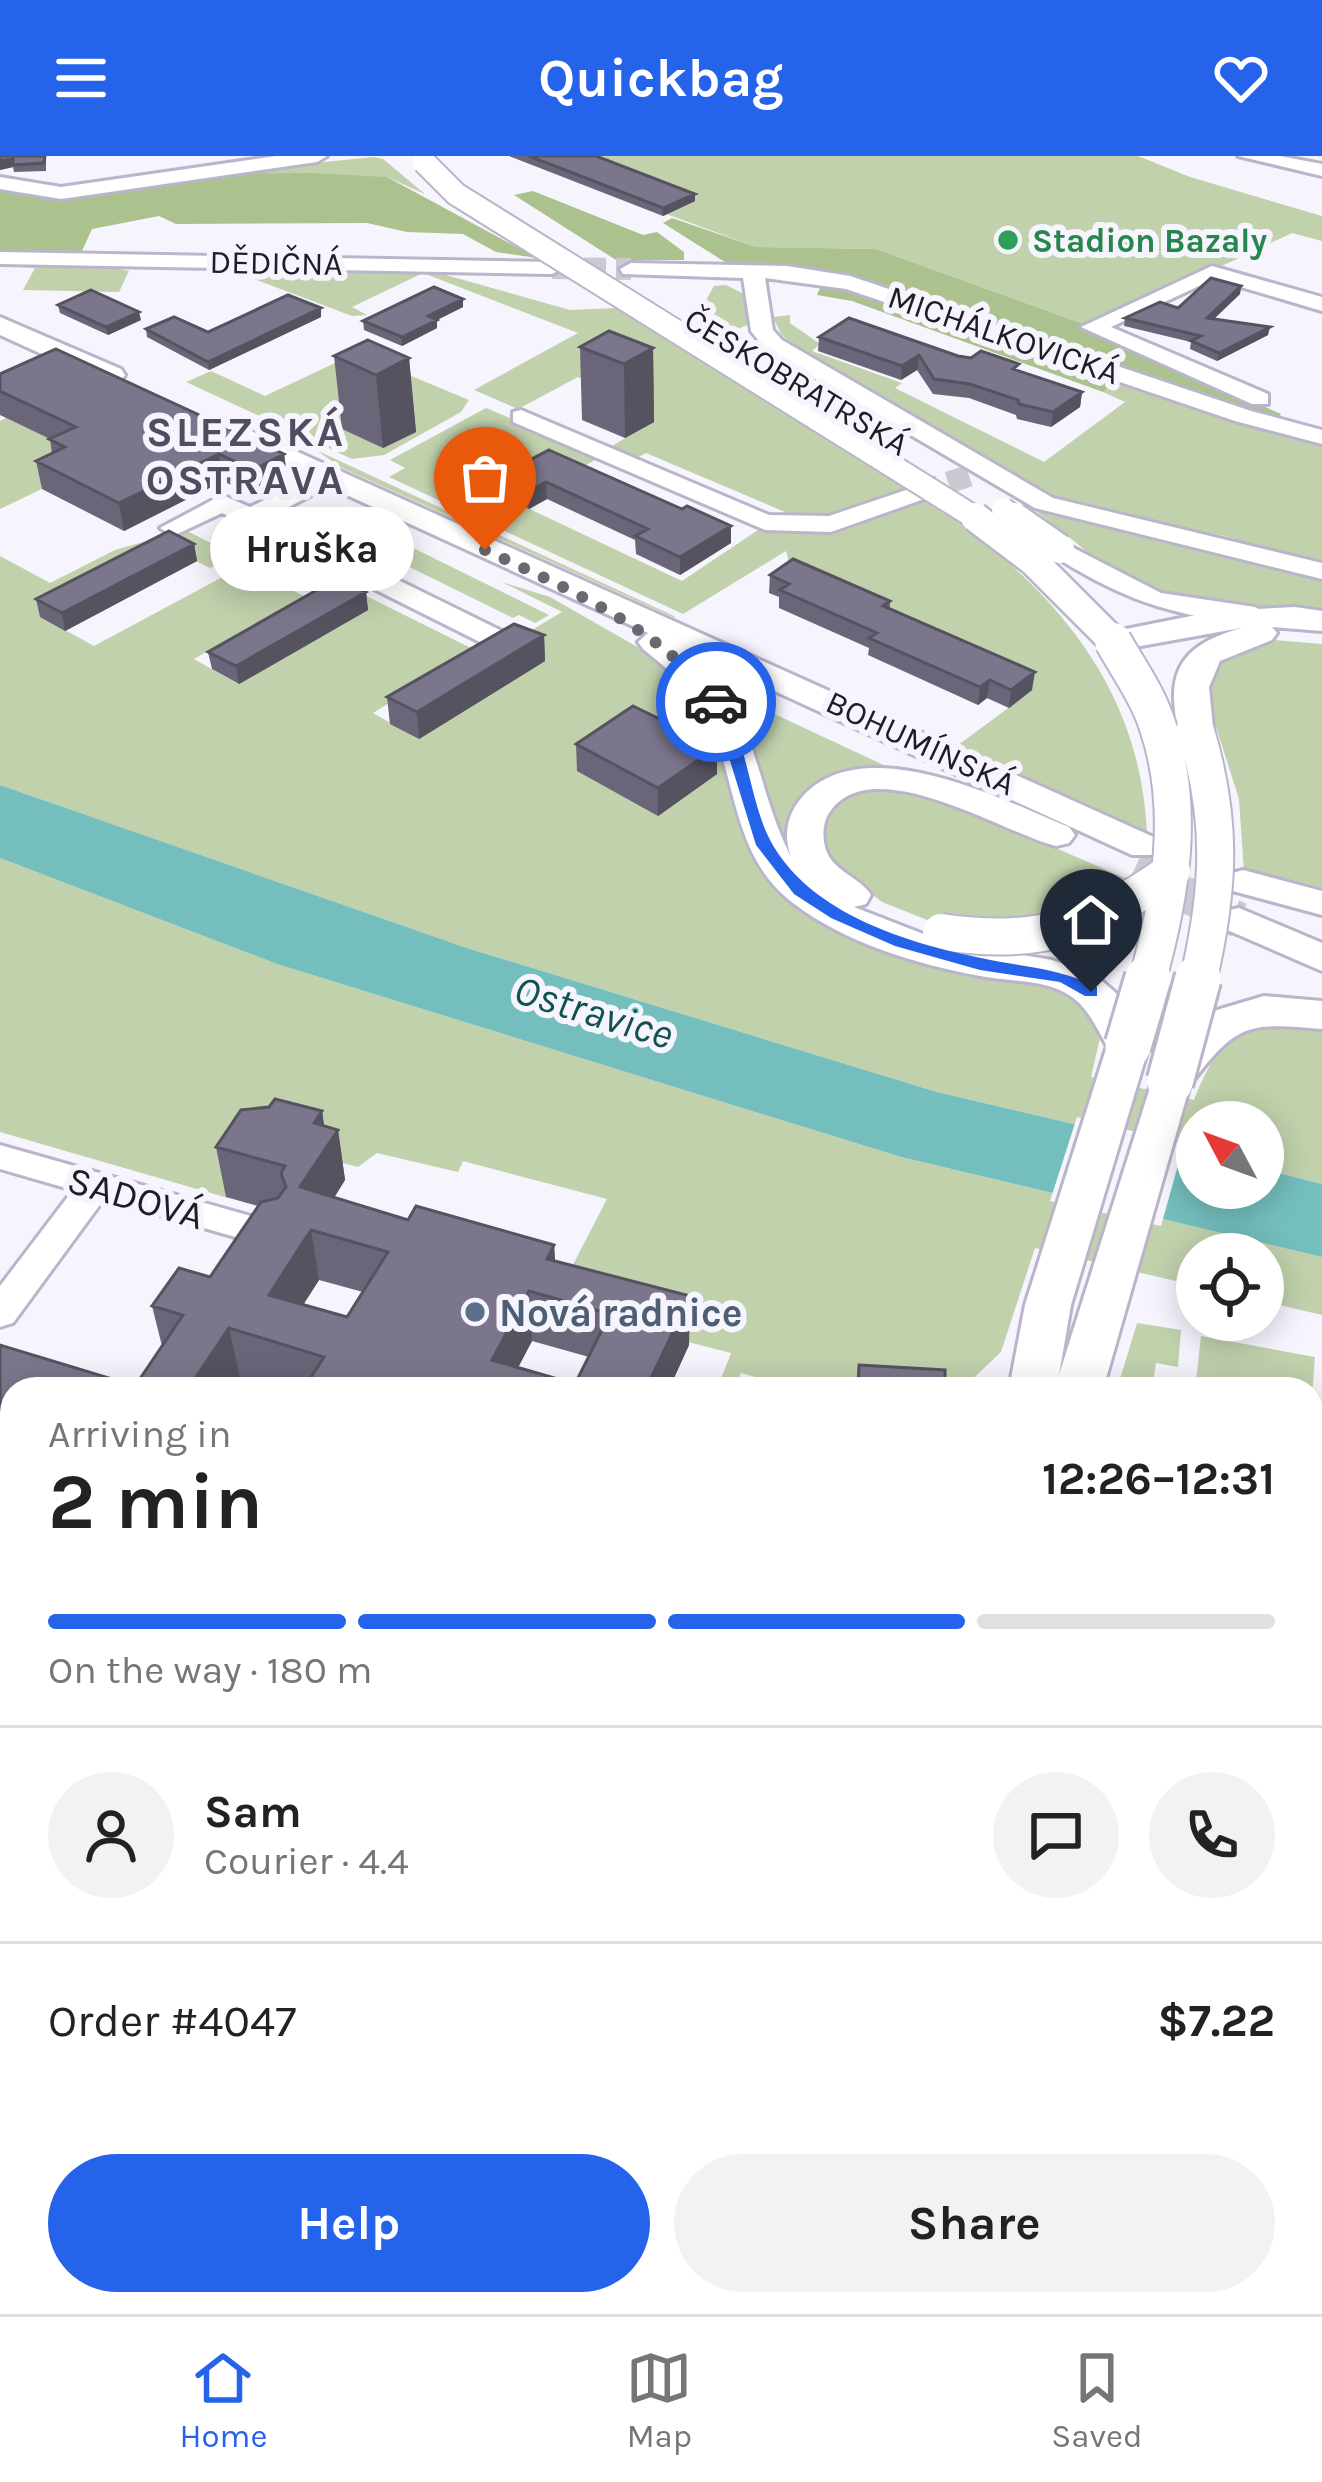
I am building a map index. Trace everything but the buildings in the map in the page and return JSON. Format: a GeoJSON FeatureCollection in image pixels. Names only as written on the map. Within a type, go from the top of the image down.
{"type":"FeatureCollection","features":[{"type":"Feature","properties":{"kind":"main road"},"geometry":{"type":"LineString","coordinates":[[0,325],[133,385]]}},
{"type":"Feature","properties":{"kind":"main road","name":"BOHUMÍNSKÁ"},"geometry":{"type":"LineString","coordinates":[[212,422],[562,586],[674,629],[1087,834]]}},
{"type":"Feature","properties":{"kind":"main road","name":"BOHUMÍNSKÁ"},"geometry":{"type":"LineString","coordinates":[[562,586],[655,642],[1149,858]]}},
{"type":"Feature","properties":{"kind":"main road"},"geometry":{"type":"LineString","coordinates":[[1128,638],[1316,625]]}},
{"type":"Feature","properties":{"kind":"main road"},"geometry":{"type":"LineString","coordinates":[[1195,728],[1187,682],[1198,664],[1220,644],[1261,627]]}},
{"type":"Feature","properties":{"kind":"main road","name":"ČESKOBRATRSKÁ"},"geometry":{"type":"LineString","coordinates":[[1083,1377],[1204,956],[1215,875],[1214,793],[1195,728],[1128,638]]}},
{"type":"Feature","properties":{"kind":"main road","name":"ČESKOBRATRSKÁ"},"geometry":{"type":"LineString","coordinates":[[1035,1377],[1048,1305],[1157,947],[1149,858],[1173,825],[1157,724],[1128,638]]}},
{"type":"Feature","properties":{"kind":"main road"},"geometry":{"type":"LineString","coordinates":[[655,642],[701,683],[724,715],[764,845],[785,877],[837,914],[1073,981],[1099,999],[1128,1046]]}},
{"type":"Feature","properties":{"kind":"main road"},"geometry":{"type":"LineString","coordinates":[[1087,834],[902,778],[866,780],[816,803],[808,815],[805,841],[818,870],[934,941],[1002,941],[1070,933],[1112,914],[1149,858]]}},
{"type":"Feature","properties":{"kind":"main road"},"geometry":{"type":"LineString","coordinates":[[1242,898],[1322,903]]}},
{"type":"Feature","properties":{"kind":"main road"},"geometry":{"type":"LineString","coordinates":[[1242,898],[1322,928]]}},
{"type":"Feature","properties":{"kind":"main road"},"geometry":{"type":"LineString","coordinates":[[1242,898],[1322,958]]}},
{"type":"Feature","properties":{"kind":"main road"},"geometry":{"type":"LineString","coordinates":[[1170,1082],[1203,1039],[1231,1020],[1264,1010],[1322,1015]]}},
{"type":"Feature","properties":{"kind":"street"},"geometry":{"type":"LineString","coordinates":[[0,183],[61,193],[317,156]]}},
{"type":"Feature","properties":{"kind":"street"},"geometry":{"type":"LineString","coordinates":[[1248,156],[1322,170]]}},
{"type":"Feature","properties":{"kind":"street","name":"ČESKOBRATRSKÁ"},"geometry":{"type":"LineString","coordinates":[[421,159],[884,432],[1060,549],[1128,638]]}},
{"type":"Feature","properties":{"kind":"street","name":"ČESKOBRATRSKÁ"},"geometry":{"type":"LineString","coordinates":[[421,159],[456,194],[951,499],[1128,638]]}},
{"type":"Feature","properties":{"kind":"street","name":"DĚDIČNÁ"},"geometry":{"type":"LineString","coordinates":[[0,257],[552,268]]}},
{"type":"Feature","properties":{"kind":"street","name":"MICHÁLKOVICKÁ"},"geometry":{"type":"LineString","coordinates":[[631,269],[809,275],[870,288],[1252,419],[1319,437]]}},
{"type":"Feature","properties":{"kind":"street"},"geometry":{"type":"LineString","coordinates":[[753,271],[762,332],[774,345],[982,471],[1075,514],[1238,547],[1322,571]]}},
{"type":"Feature","properties":{"kind":"street"},"geometry":{"type":"LineString","coordinates":[[1319,437],[1318,427],[1310,420],[1092,327],[1212,272],[1322,304]]}},
{"type":"Feature","properties":{"kind":"street"},"geometry":{"type":"LineString","coordinates":[[521,417],[765,521],[831,524],[918,493]]}},
{"type":"Feature","properties":{"kind":"street"},"geometry":{"type":"LineString","coordinates":[[250,517],[327,477]]}},
{"type":"Feature","properties":{"kind":"street"},"geometry":{"type":"LineString","coordinates":[[173,528],[223,503],[502,642]]}},
{"type":"Feature","properties":{"kind":"street"},"geometry":{"type":"LineString","coordinates":[[1060,549],[1144,599],[1261,627]]}},
{"type":"Feature","properties":{"kind":"street","name":"SADOVÁ"},"geometry":{"type":"LineString","coordinates":[[0,1157],[274,1235]]}},
{"type":"Feature","properties":{"kind":"street"},"geometry":{"type":"LineString","coordinates":[[0,1313],[95,1186]]}},
{"type":"Feature","properties":{"kind":"green space","name":"Stadion Bazaly"},"geometry":{"type":"Polygon","coordinates":[[[509,156],[1138,156],[1190,177],[1322,216],[1322,241],[1292,233],[1092,327],[876,249],[756,247],[509,156]]]}},
{"type":"Feature","properties":{"kind":"green space"},"geometry":{"type":"Polygon","coordinates":[[[383,159],[425,194],[387,177],[205,174],[383,159]]]}},
{"type":"Feature","properties":{"kind":"green space"},"geometry":{"type":"Polygon","coordinates":[[[205,174],[387,177],[537,258],[496,252],[463,234],[407,232],[367,223],[176,224],[159,216],[92,229],[82,251],[0,250],[0,190],[77,196],[205,174]]]}},
{"type":"Feature","properties":{"kind":"green space"},"geometry":{"type":"Polygon","coordinates":[[[533,191],[643,235],[657,232],[684,252],[684,260],[616,260],[514,195],[533,191]]]}},
{"type":"Feature","properties":{"kind":"green space"},"geometry":{"type":"Polygon","coordinates":[[[672,218],[756,247],[876,249],[1092,327],[1089,330],[1281,414],[1279,418],[1242,407],[870,282],[788,266],[725,262],[663,223],[672,218]]]}},
{"type":"Feature","properties":{"kind":"green space"},"geometry":{"type":"Polygon","coordinates":[[[0,265],[129,271],[119,292],[23,290],[35,268],[0,265]]]}},
{"type":"Feature","properties":{"kind":"green space"},"geometry":{"type":"Polygon","coordinates":[[[225,268],[435,272],[570,310],[617,308],[822,432],[992,548],[1040,593],[1082,644],[1115,700],[1137,763],[1147,835],[957,746],[1031,691],[793,577],[786,551],[683,614],[389,477],[405,468],[390,460],[486,408],[602,456],[572,473],[500,495],[682,581],[785,512],[646,453],[635,459],[613,449],[652,422],[606,388],[578,377],[518,409],[474,390],[578,333],[423,273],[352,307],[367,315],[352,316],[225,268]]]}},
{"type":"Feature","properties":{"kind":"green space"},"geometry":{"type":"Polygon","coordinates":[[[726,285],[748,296],[752,323],[735,330],[701,309],[714,286],[726,285]]]}},
{"type":"Feature","properties":{"kind":"green space"},"geometry":{"type":"Polygon","coordinates":[[[821,286],[858,293],[1117,381],[1103,392],[852,301],[817,295],[821,286]]]}},
{"type":"Feature","properties":{"kind":"green space"},"geometry":{"type":"Polygon","coordinates":[[[790,315],[790,323],[820,344],[812,351],[902,383],[895,388],[1044,462],[1125,402],[1103,392],[1117,381],[1322,447],[1322,565],[1221,535],[1088,512],[1051,500],[798,350],[781,334],[773,317],[790,315]]]}},
{"type":"Feature","properties":{"kind":"green space"},"geometry":{"type":"Polygon","coordinates":[[[356,353],[469,400],[461,412],[384,455],[352,459],[186,382],[211,371],[265,396],[356,353]]]}},
{"type":"Feature","properties":{"kind":"green space"},"geometry":{"type":"Polygon","coordinates":[[[6,418],[70,448],[71,475],[0,509],[0,421],[6,418]]]}},
{"type":"Feature","properties":{"kind":"green space"},"geometry":{"type":"Polygon","coordinates":[[[316,450],[674,616],[675,618],[342,468],[316,450]]]}},
{"type":"Feature","properties":{"kind":"green space"},"geometry":{"type":"Polygon","coordinates":[[[1037,512],[1322,579],[1322,613],[1163,596],[1102,563],[1037,512]]]}},
{"type":"Feature","properties":{"kind":"green space"},"geometry":{"type":"Polygon","coordinates":[[[185,530],[235,555],[210,568],[172,549],[41,617],[94,646],[243,566],[304,596],[194,659],[238,684],[346,586],[475,650],[373,713],[419,739],[510,643],[562,612],[502,582],[550,597],[655,657],[700,701],[720,731],[748,833],[922,963],[1043,983],[1073,995],[1096,1019],[1100,1038],[1091,1077],[1194,1100],[1215,1058],[1241,1035],[1275,1027],[1322,1028],[1322,1184],[1284,1174],[1284,1101],[1176,1101],[1176,1148],[937,1092],[467,948],[0,785],[0,556],[50,583],[115,550],[185,530]]]}},
{"type":"Feature","properties":{"kind":"green space"},"geometry":{"type":"Polygon","coordinates":[[[399,541],[549,615],[535,623],[519,615],[513,618],[379,552],[378,545],[399,541]]]}},
{"type":"Feature","properties":{"kind":"green space"},"geometry":{"type":"Polygon","coordinates":[[[1274,640],[1322,644],[1322,895],[1244,873],[1239,799],[1208,702],[1208,682],[1225,658],[1274,640]]]}},
{"type":"Feature","properties":{"kind":"green space"},"geometry":{"type":"Polygon","coordinates":[[[714,686],[890,768],[835,779],[811,793],[797,816],[796,844],[804,866],[821,884],[932,943],[844,907],[790,860],[771,824],[749,747],[714,686]]]}},
{"type":"Feature","properties":{"kind":"green space"},"geometry":{"type":"Polygon","coordinates":[[[862,787],[925,791],[1127,879],[1077,913],[945,927],[882,902],[832,864],[820,838],[827,805],[862,787]]]}},
{"type":"Feature","properties":{"kind":"green space"},"geometry":{"type":"Polygon","coordinates":[[[0,858],[277,964],[901,1157],[1221,1233],[1176,1233],[1176,1281],[1035,1248],[1001,1352],[975,1377],[756,1377],[741,1373],[722,1377],[731,1353],[551,1307],[607,1199],[463,1161],[458,1172],[377,1153],[358,1167],[268,1143],[228,1198],[0,1132],[0,858]]]}},
{"type":"Feature","properties":{"kind":"green space"},"geometry":{"type":"Polygon","coordinates":[[[1284,1248],[1322,1257],[1322,1315],[1284,1306],[1284,1248]]]}},
{"type":"Feature","properties":{"kind":"green space"},"geometry":{"type":"Polygon","coordinates":[[[1137,1323],[1176,1329],[1176,1341],[1180,1341],[1178,1367],[1156,1363],[1154,1377],[1121,1377],[1137,1323]]]}},
{"type":"Feature","properties":{"kind":"green space"},"geometry":{"type":"Polygon","coordinates":[[[1200,1341],[1228,1341],[1315,1357],[1313,1377],[1196,1377],[1200,1341]]]}},
{"type":"Feature","properties":{"kind":"water","name":"Ostravice"},"geometry":{"type":"Polygon","coordinates":[[[0,785],[467,948],[937,1092],[1176,1148],[1176,1209],[1284,1209],[1284,1174],[1322,1184],[1322,1257],[1284,1248],[1284,1233],[1221,1233],[901,1157],[277,964],[0,858],[0,785]]]}},
{"type":"Feature","properties":{"kind":"pier"},"geometry":{"type":"Polygon","coordinates":[[[1077,1117],[1176,1142],[1176,1173],[1161,1226],[1050,1201],[1077,1117]]]}},
{"type":"Feature","properties":{"kind":"tunnel"},"geometry":{"type":"LineString","coordinates":[[552,268],[631,269]]}},
{"type":"Feature","properties":{"kind":"tunnel"},"geometry":{"type":"LineString","coordinates":[[918,493],[977,473]]}},
{"type":"Feature","properties":{"kind":"tunnel"},"geometry":{"type":"LineString","coordinates":[[1134,870],[1239,920]]}},
{"type":"Feature","properties":{"kind":"way so far"},"geometry":{"type":"LineString","coordinates":[[485,550],[562,586],[655,642],[716,702]]}},
{"type":"Feature","properties":{"kind":"place","name":"Stadion Bazaly"},"geometry":{"type":"Point","coordinates":[1008,240]}},
{"type":"Feature","properties":{"kind":"place","name":"Hruška"},"geometry":{"type":"Point","coordinates":[485,550]}},
{"type":"Feature","properties":{"kind":"place","name":"Nová radnice"},"geometry":{"type":"Point","coordinates":[475,1312]}},
{"type":"Feature","properties":{"kind":"district","name":"SLEZSKÁ OSTRAVA"},"geometry":{"type":"Point","coordinates":[246,455]}},
{"type":"Feature","properties":{"kind":"route"},"geometry":{"type":"LineString","coordinates":[[716,702],[731,730],[764,845],[779,870],[800,890],[837,914],[901,942],[980,964],[1064,977],[1091,992]]}}]}
